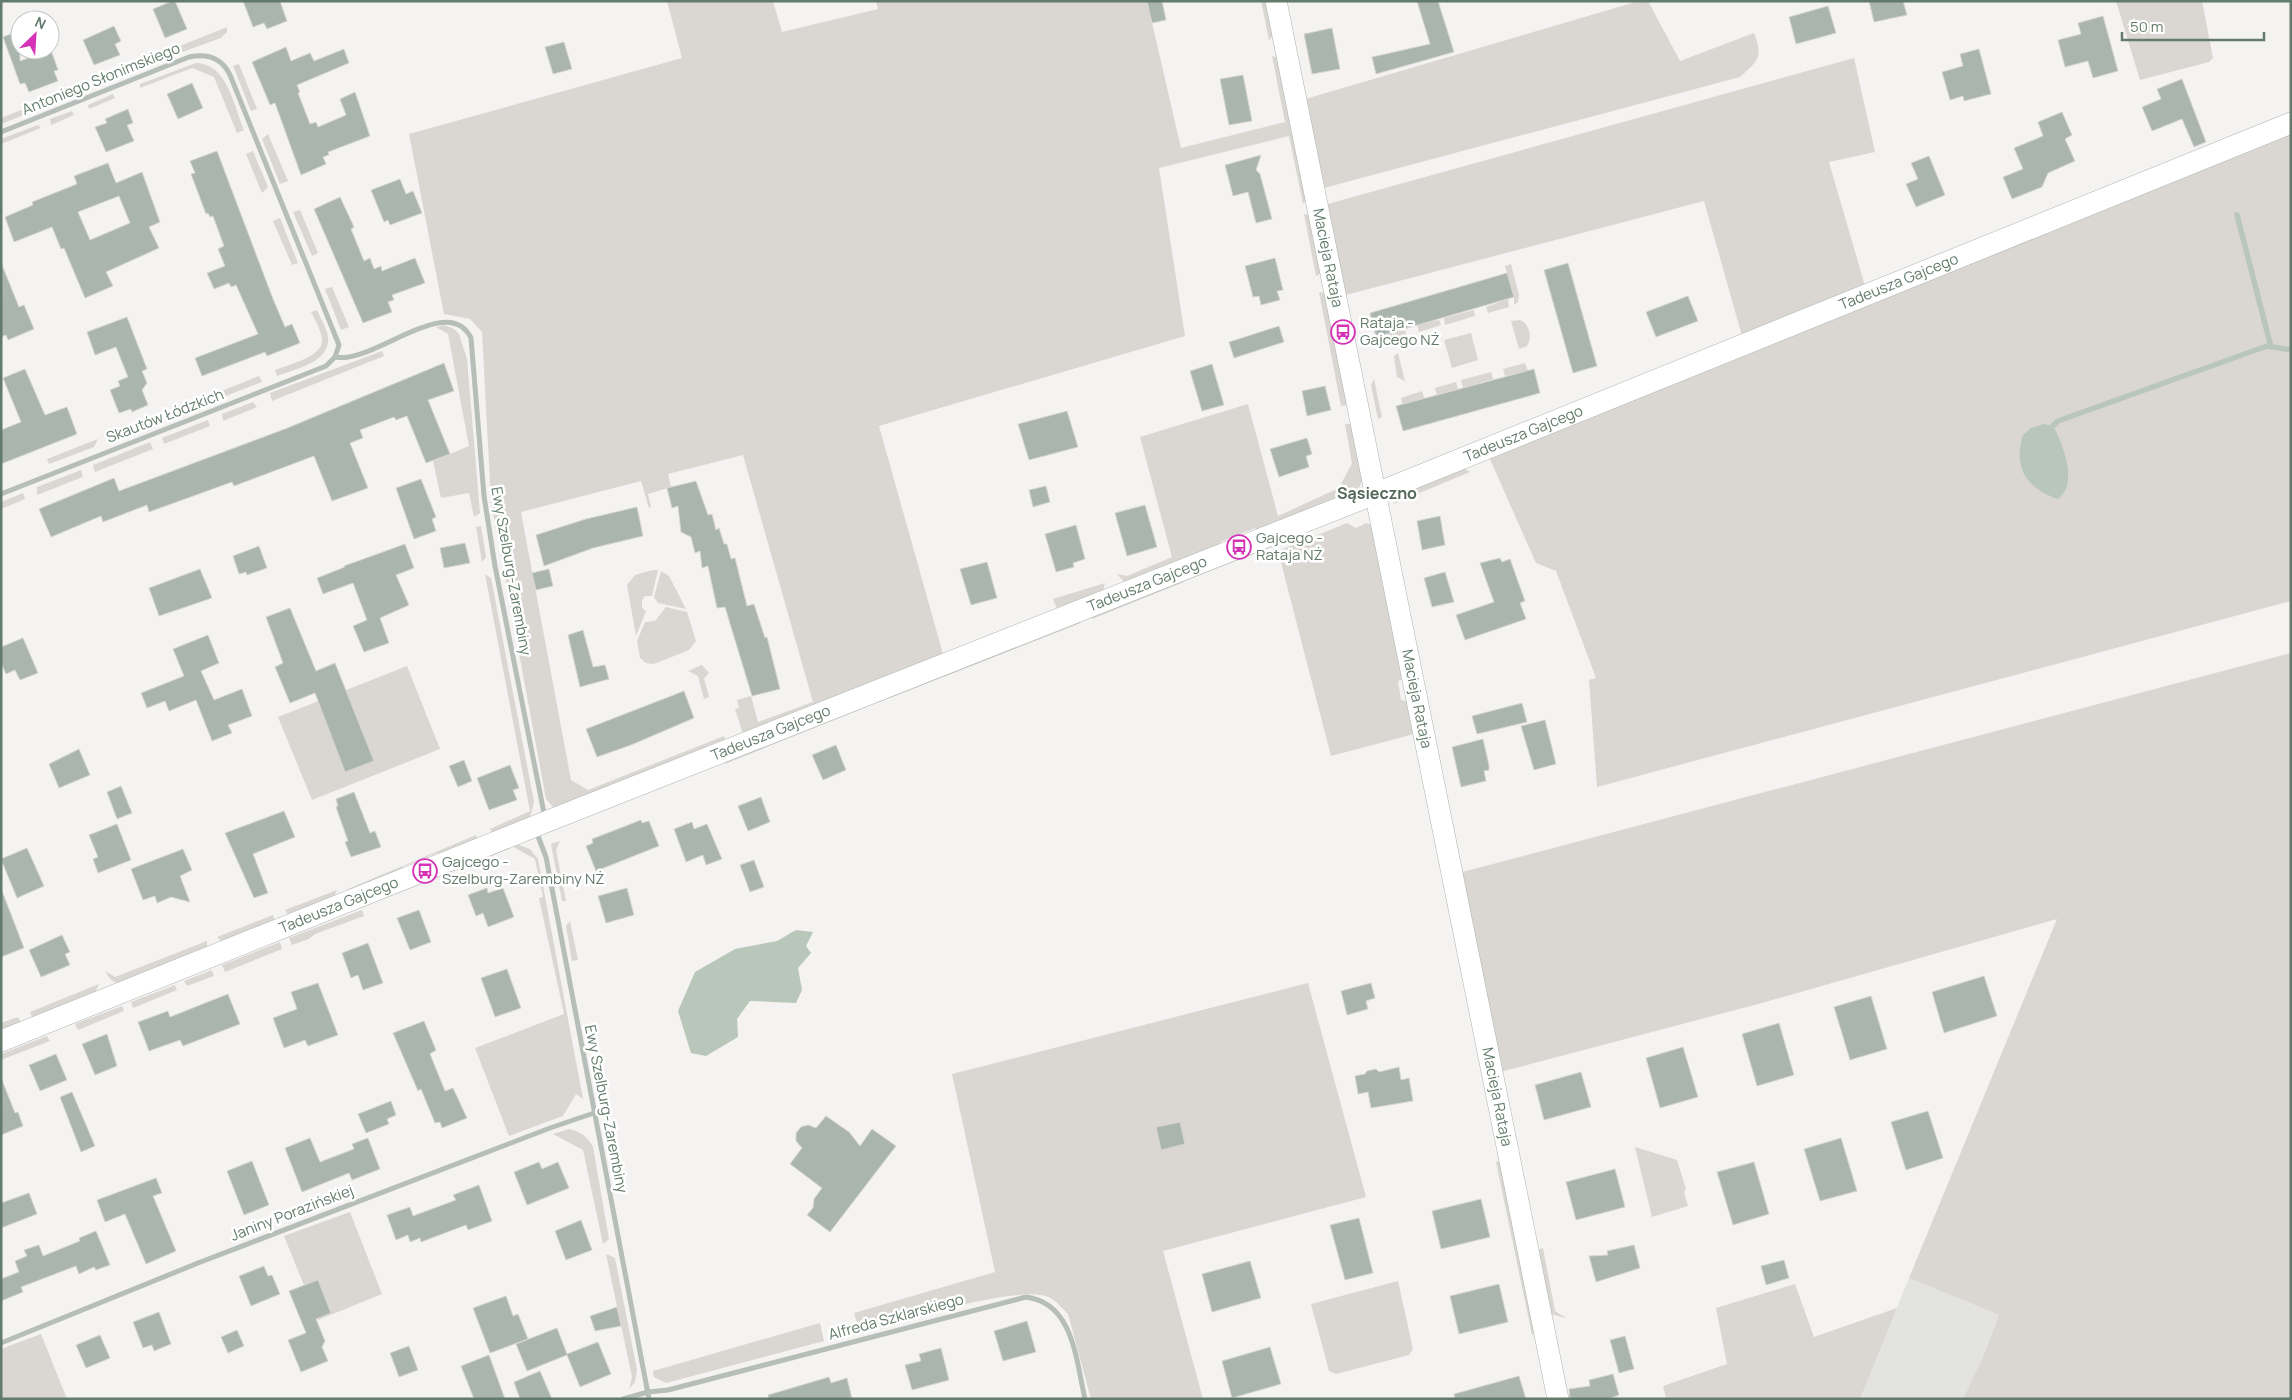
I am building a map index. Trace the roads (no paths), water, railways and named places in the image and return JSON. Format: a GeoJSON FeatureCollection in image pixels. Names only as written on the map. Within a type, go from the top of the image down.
{"type":"FeatureCollection","features":[{"type":"Feature","properties":{"kind":"street","name":"Macieja Rataja"},"geometry":{"type":"LineString","coordinates":[[1276,1],[1377,493],[1499,1113],[1558,1399]]}},
{"type":"Feature","properties":{"kind":"street","name":"Antoniego Słonimskiego"},"geometry":{"type":"LineString","coordinates":[[1,132],[190,57],[212,57],[223,63],[230,75],[338,339],[338,350],[335,357]]}},
{"type":"Feature","properties":{"kind":"street","name":"Tadeusza Gajcego"},"geometry":{"type":"LineString","coordinates":[[1,1042],[540,824],[1377,493],[2291,124]]}},
{"type":"Feature","properties":{"kind":"street","name":"Skautów Łódzkich"},"geometry":{"type":"LineString","coordinates":[[1,494],[326,366],[335,357],[351,358],[440,322],[454,322],[462,326]]}},
{"type":"Feature","properties":{"kind":"street","name":"Ewy Szelburg-Zarembiny"},"geometry":{"type":"LineString","coordinates":[[462,326],[473,344],[484,496],[495,566],[546,858],[649,1399]]}},
{"type":"Feature","properties":{"kind":"street","name":"Janiny Porazińskiej"},"geometry":{"type":"LineString","coordinates":[[1,1343],[198,1263],[541,1131],[594,1113]]}},
{"type":"Feature","properties":{"kind":"street","name":"Alfreda Szklarskiego"},"geometry":{"type":"LineString","coordinates":[[623,1399],[648,1392],[668,1390],[1026,1297],[1043,1300],[1061,1315],[1072,1346],[1085,1399]]}},
{"type":"Feature","properties":{"kind":"waterway"},"geometry":{"type":"LineString","coordinates":[[2237,215],[2271,347]]}},
{"type":"Feature","properties":{"kind":"waterway"},"geometry":{"type":"LineString","coordinates":[[2053,426],[2058,421],[2267,346],[2291,350]]}},
{"type":"Feature","properties":{"kind":"place","name":"Rataja - Gajcego NŻ"},"geometry":{"type":"Point","coordinates":[1343,332]}},
{"type":"Feature","properties":{"kind":"place","name":"Gajcego - Rataja NŻ"},"geometry":{"type":"Point","coordinates":[1239,547]}},
{"type":"Feature","properties":{"kind":"place","name":"Gajcego - Szelburg-Zarembiny NŻ"},"geometry":{"type":"Point","coordinates":[425,871]}},
{"type":"Feature","properties":{"kind":"district","name":"Sąsieczno"},"geometry":{"type":"Point","coordinates":[1377,493]}}]}
